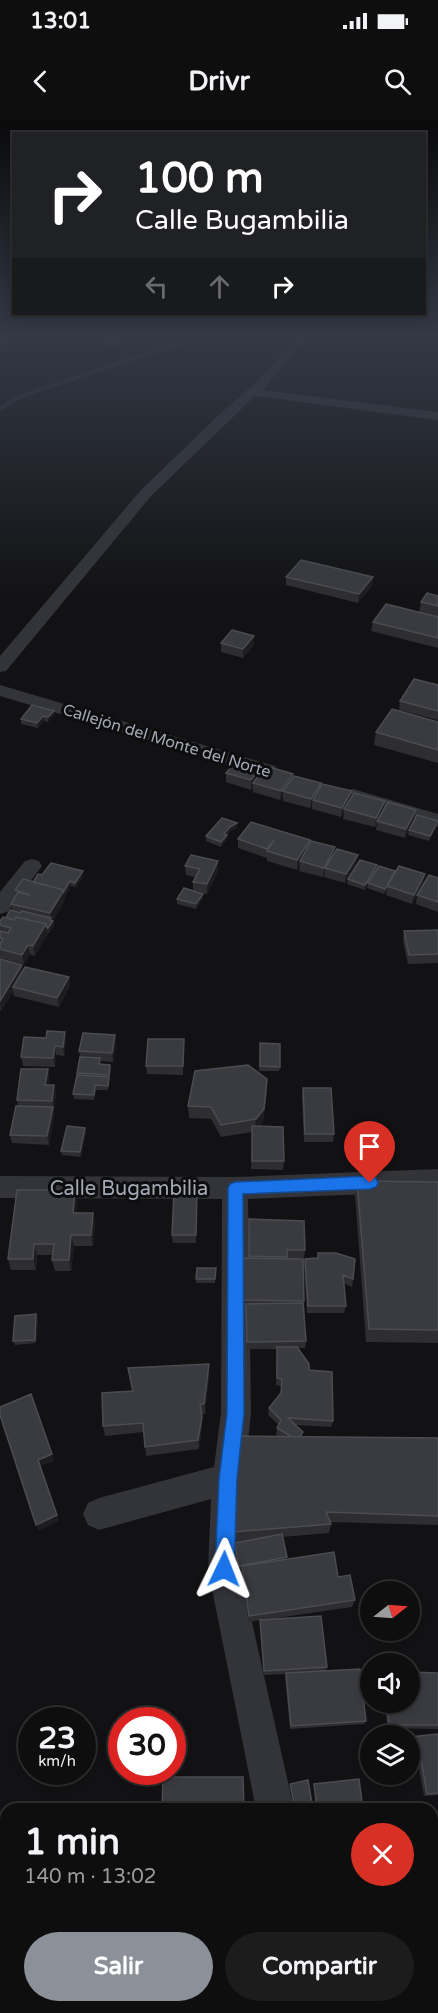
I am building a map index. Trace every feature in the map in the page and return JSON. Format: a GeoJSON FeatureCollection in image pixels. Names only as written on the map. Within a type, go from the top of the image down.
{"type":"FeatureCollection","features":[{"type":"Feature","properties":{"kind":"street"},"geometry":{"type":"LineString","coordinates":[[0,667],[76,573],[146,493],[218,422]]}},
{"type":"Feature","properties":{"kind":"street","name":"Callejón del Monte del Norte"},"geometry":{"type":"LineString","coordinates":[[0,690],[281,774]]}},
{"type":"Feature","properties":{"kind":"street"},"geometry":{"type":"LineString","coordinates":[[337,791],[438,821]]}},
{"type":"Feature","properties":{"kind":"street"},"geometry":{"type":"LineString","coordinates":[[1,903],[32,866]]}},
{"type":"Feature","properties":{"kind":"street","name":"Calle Bugambilia"},"geometry":{"type":"LineString","coordinates":[[0,1187],[235,1188],[438,1180]]}},
{"type":"Feature","properties":{"kind":"street"},"geometry":{"type":"LineString","coordinates":[[235,1188],[236,1413],[228,1479],[224,1569],[274,1803]]}},
{"type":"Feature","properties":{"kind":"street"},"geometry":{"type":"LineString","coordinates":[[99,1514],[228,1479]]}},
{"type":"Feature","properties":{"kind":"building"},"geometry":{"type":"Polygon","coordinates":[[[301,560],[373,577],[359,594],[286,577],[301,560]]]}},
{"type":"Feature","properties":{"kind":"building"},"geometry":{"type":"Polygon","coordinates":[[[427,593],[438,596],[438,606],[421,602],[427,593]]]}},
{"type":"Feature","properties":{"kind":"building"},"geometry":{"type":"Polygon","coordinates":[[[386,604],[438,617],[438,638],[373,622],[386,604]]]}},
{"type":"Feature","properties":{"kind":"building"},"geometry":{"type":"Polygon","coordinates":[[[232,630],[254,636],[243,649],[221,643],[232,630]]]}},
{"type":"Feature","properties":{"kind":"building"},"geometry":{"type":"Polygon","coordinates":[[[414,679],[438,685],[438,711],[400,701],[414,679]]]}},
{"type":"Feature","properties":{"kind":"building"},"geometry":{"type":"Polygon","coordinates":[[[32,705],[54,711],[48,717],[43,716],[37,723],[21,719],[32,705]]]}},
{"type":"Feature","properties":{"kind":"building"},"geometry":{"type":"Polygon","coordinates":[[[392,709],[438,722],[438,750],[376,732],[392,709]]]}},
{"type":"Feature","properties":{"kind":"building"},"geometry":{"type":"Polygon","coordinates":[[[238,759],[262,766],[251,780],[226,773],[238,759]]]}},
{"type":"Feature","properties":{"kind":"building"},"geometry":{"type":"Polygon","coordinates":[[[266,766],[293,774],[281,791],[253,783],[266,766]]]}},
{"type":"Feature","properties":{"kind":"building"},"geometry":{"type":"Polygon","coordinates":[[[294,776],[321,783],[311,799],[283,791],[294,776]]]}},
{"type":"Feature","properties":{"kind":"building"},"geometry":{"type":"Polygon","coordinates":[[[322,784],[352,791],[342,808],[313,800],[322,784]]]}},
{"type":"Feature","properties":{"kind":"building"},"geometry":{"type":"Polygon","coordinates":[[[354,793],[385,801],[376,818],[344,809],[354,793]]]}},
{"type":"Feature","properties":{"kind":"building"},"geometry":{"type":"Polygon","coordinates":[[[388,802],[416,810],[406,829],[377,821],[388,802]]]}},
{"type":"Feature","properties":{"kind":"building"},"geometry":{"type":"Polygon","coordinates":[[[417,815],[438,821],[430,836],[409,830],[417,815]]]}},
{"type":"Feature","properties":{"kind":"building"},"geometry":{"type":"Polygon","coordinates":[[[222,818],[237,823],[224,834],[227,835],[221,842],[206,836],[222,818]]]}},
{"type":"Feature","properties":{"kind":"building"},"geometry":{"type":"Polygon","coordinates":[[[251,822],[310,840],[297,860],[267,851],[274,840],[267,849],[238,839],[251,822]]]}},
{"type":"Feature","properties":{"kind":"building"},"geometry":{"type":"Polygon","coordinates":[[[311,841],[335,847],[324,868],[300,861],[311,841]]]}},
{"type":"Feature","properties":{"kind":"building"},"geometry":{"type":"Polygon","coordinates":[[[337,849],[358,855],[346,874],[325,868],[337,849]]]}},
{"type":"Feature","properties":{"kind":"building"},"geometry":{"type":"Polygon","coordinates":[[[191,855],[218,861],[207,884],[193,882],[200,869],[185,866],[191,855]]]}},
{"type":"Feature","properties":{"kind":"building"},"geometry":{"type":"Polygon","coordinates":[[[360,860],[377,865],[365,885],[348,879],[360,860]]]}},
{"type":"Feature","properties":{"kind":"building"},"geometry":{"type":"Polygon","coordinates":[[[51,863],[83,871],[75,883],[70,881],[64,891],[33,882],[38,874],[42,875],[51,863]]]}},
{"type":"Feature","properties":{"kind":"building"},"geometry":{"type":"Polygon","coordinates":[[[379,866],[395,871],[385,889],[368,883],[379,866]]]}},
{"type":"Feature","properties":{"kind":"building"},"geometry":{"type":"Polygon","coordinates":[[[399,866],[425,874],[414,895],[387,886],[399,866]]]}},
{"type":"Feature","properties":{"kind":"building"},"geometry":{"type":"Polygon","coordinates":[[[429,875],[438,878],[438,902],[417,895],[429,875]]]}},
{"type":"Feature","properties":{"kind":"building"},"geometry":{"type":"Polygon","coordinates":[[[23,879],[64,890],[50,913],[11,904],[18,892],[30,895],[15,890],[23,879]]]}},
{"type":"Feature","properties":{"kind":"building"},"geometry":{"type":"Polygon","coordinates":[[[184,888],[203,894],[196,904],[177,899],[184,888]]]}},
{"type":"Feature","properties":{"kind":"building"},"geometry":{"type":"Polygon","coordinates":[[[10,910],[51,918],[50,920],[53,921],[47,928],[46,924],[16,917],[14,920],[6,918],[10,910]]]}},
{"type":"Feature","properties":{"kind":"building"},"geometry":{"type":"Polygon","coordinates":[[[3,917],[14,920],[16,917],[46,924],[33,946],[28,945],[22,955],[0,949],[3,939],[0,938],[0,931],[8,933],[11,928],[0,925],[3,917]]]}},
{"type":"Feature","properties":{"kind":"building"},"geometry":{"type":"Polygon","coordinates":[[[438,930],[438,954],[409,955],[404,931],[438,930]]]}},
{"type":"Feature","properties":{"kind":"building"},"geometry":{"type":"Polygon","coordinates":[[[0,959],[22,965],[0,1001],[0,959]]]}},
{"type":"Feature","properties":{"kind":"building"},"geometry":{"type":"Polygon","coordinates":[[[25,967],[69,977],[57,998],[13,987],[25,967]]]}},
{"type":"Feature","properties":{"kind":"building"},"geometry":{"type":"Polygon","coordinates":[[[47,1031],[65,1032],[63,1047],[55,1046],[53,1058],[21,1057],[24,1037],[46,1038],[47,1031]]]}},
{"type":"Feature","properties":{"kind":"building"},"geometry":{"type":"Polygon","coordinates":[[[83,1033],[115,1035],[112,1053],[79,1051],[83,1033]]]}},
{"type":"Feature","properties":{"kind":"building"},"geometry":{"type":"Polygon","coordinates":[[[148,1039],[184,1039],[183,1066],[146,1066],[148,1039]]]}},
{"type":"Feature","properties":{"kind":"building"},"geometry":{"type":"Polygon","coordinates":[[[260,1043],[280,1044],[280,1067],[260,1066],[260,1043]]]}},
{"type":"Feature","properties":{"kind":"building"},"geometry":{"type":"Polygon","coordinates":[[[80,1057],[100,1058],[99,1064],[110,1065],[109,1075],[77,1073],[80,1057]]]}},
{"type":"Feature","properties":{"kind":"building"},"geometry":{"type":"Polygon","coordinates":[[[248,1065],[267,1079],[264,1109],[256,1119],[221,1125],[211,1107],[188,1106],[195,1071],[248,1065]]]}},
{"type":"Feature","properties":{"kind":"building"},"geometry":{"type":"Polygon","coordinates":[[[21,1069],[48,1069],[45,1085],[54,1085],[52,1101],[17,1100],[21,1069]]]}},
{"type":"Feature","properties":{"kind":"building"},"geometry":{"type":"Polygon","coordinates":[[[77,1075],[109,1077],[108,1086],[95,1085],[94,1095],[73,1094],[77,1075]]]}},
{"type":"Feature","properties":{"kind":"building"},"geometry":{"type":"Polygon","coordinates":[[[303,1088],[331,1088],[334,1134],[305,1134],[303,1088]]]}},
{"type":"Feature","properties":{"kind":"building"},"geometry":{"type":"Polygon","coordinates":[[[16,1106],[53,1107],[47,1136],[10,1135],[16,1106]]]}},
{"type":"Feature","properties":{"kind":"building"},"geometry":{"type":"Polygon","coordinates":[[[67,1126],[85,1128],[80,1152],[61,1151],[67,1126]]]}},
{"type":"Feature","properties":{"kind":"building"},"geometry":{"type":"Polygon","coordinates":[[[252,1126],[283,1127],[284,1161],[252,1161],[252,1126]]]}},
{"type":"Feature","properties":{"kind":"building"},"geometry":{"type":"Polygon","coordinates":[[[357,1181],[438,1182],[438,1330],[369,1329],[357,1181]]]}},
{"type":"Feature","properties":{"kind":"building"},"geometry":{"type":"Polygon","coordinates":[[[17,1190],[75,1190],[73,1213],[93,1213],[91,1235],[71,1235],[69,1260],[52,1260],[54,1244],[34,1244],[33,1259],[8,1259],[17,1190]]]}},
{"type":"Feature","properties":{"kind":"building"},"geometry":{"type":"Polygon","coordinates":[[[174,1192],[197,1192],[196,1235],[172,1235],[174,1192]]]}},
{"type":"Feature","properties":{"kind":"building"},"geometry":{"type":"Polygon","coordinates":[[[249,1219],[304,1221],[305,1250],[287,1250],[287,1257],[249,1256],[249,1219]]]}},
{"type":"Feature","properties":{"kind":"building"},"geometry":{"type":"Polygon","coordinates":[[[318,1253],[336,1253],[355,1259],[353,1279],[343,1275],[346,1306],[308,1306],[305,1259],[318,1258],[318,1253]]]}},
{"type":"Feature","properties":{"kind":"building"},"geometry":{"type":"Polygon","coordinates":[[[243,1258],[303,1259],[304,1301],[243,1300],[243,1258]]]}},
{"type":"Feature","properties":{"kind":"building"},"geometry":{"type":"Polygon","coordinates":[[[197,1268],[216,1268],[215,1279],[196,1279],[197,1268]]]}},
{"type":"Feature","properties":{"kind":"building"},"geometry":{"type":"Polygon","coordinates":[[[303,1303],[306,1341],[247,1342],[246,1304],[303,1303]]]}},
{"type":"Feature","properties":{"kind":"building"},"geometry":{"type":"Polygon","coordinates":[[[36,1314],[35,1340],[13,1341],[15,1316],[36,1314]]]}},
{"type":"Feature","properties":{"kind":"building"},"geometry":{"type":"Polygon","coordinates":[[[277,1347],[297,1347],[309,1364],[309,1370],[332,1372],[333,1421],[288,1418],[303,1432],[299,1437],[292,1437],[277,1428],[281,1420],[269,1408],[281,1393],[282,1379],[277,1378],[277,1347]]]}},
{"type":"Feature","properties":{"kind":"building"},"geometry":{"type":"Polygon","coordinates":[[[209,1364],[204,1404],[200,1404],[202,1417],[198,1440],[145,1447],[143,1423],[103,1426],[102,1393],[133,1391],[128,1368],[209,1364]]]}},
{"type":"Feature","properties":{"kind":"building"},"geometry":{"type":"Polygon","coordinates":[[[31,1394],[52,1454],[38,1460],[57,1515],[36,1525],[0,1415],[0,1407],[31,1394]]]}},
{"type":"Feature","properties":{"kind":"building"},"geometry":{"type":"Polygon","coordinates":[[[236,1436],[438,1438],[438,1516],[326,1512],[331,1524],[233,1532],[236,1436]]]}},
{"type":"Feature","properties":{"kind":"building"},"geometry":{"type":"Polygon","coordinates":[[[282,1534],[287,1557],[239,1566],[235,1543],[282,1534]]]}},
{"type":"Feature","properties":{"kind":"building"},"geometry":{"type":"Polygon","coordinates":[[[334,1552],[338,1577],[350,1575],[355,1600],[249,1616],[242,1566],[334,1552]]]}},
{"type":"Feature","properties":{"kind":"building"},"geometry":{"type":"Polygon","coordinates":[[[321,1616],[327,1667],[264,1671],[260,1620],[321,1616]]]}},
{"type":"Feature","properties":{"kind":"building"},"geometry":{"type":"Polygon","coordinates":[[[360,1669],[360,1713],[365,1713],[366,1721],[291,1726],[286,1673],[360,1669]]]}},
{"type":"Feature","properties":{"kind":"building"},"geometry":{"type":"Polygon","coordinates":[[[420,1672],[438,1673],[438,1725],[389,1725],[388,1713],[420,1713],[420,1672]]]}},
{"type":"Feature","properties":{"kind":"building"},"geometry":{"type":"Polygon","coordinates":[[[438,1734],[438,1793],[427,1794],[420,1760],[420,1736],[438,1734]]]}},
{"type":"Feature","properties":{"kind":"building"},"geometry":{"type":"Polygon","coordinates":[[[186,1777],[243,1777],[244,1803],[162,1803],[163,1785],[186,1785],[186,1777]]]}},
{"type":"Feature","properties":{"kind":"building"},"geometry":{"type":"Polygon","coordinates":[[[359,1779],[362,1803],[316,1803],[314,1784],[359,1779]]]}},
{"type":"Feature","properties":{"kind":"building"},"geometry":{"type":"Polygon","coordinates":[[[308,1780],[312,1803],[294,1803],[290,1784],[308,1780]]]}},
{"type":"Feature","properties":{"kind":"route"},"geometry":{"type":"LineString","coordinates":[[224,1569],[228,1479],[236,1413],[235,1188],[370,1183]]}}]}
